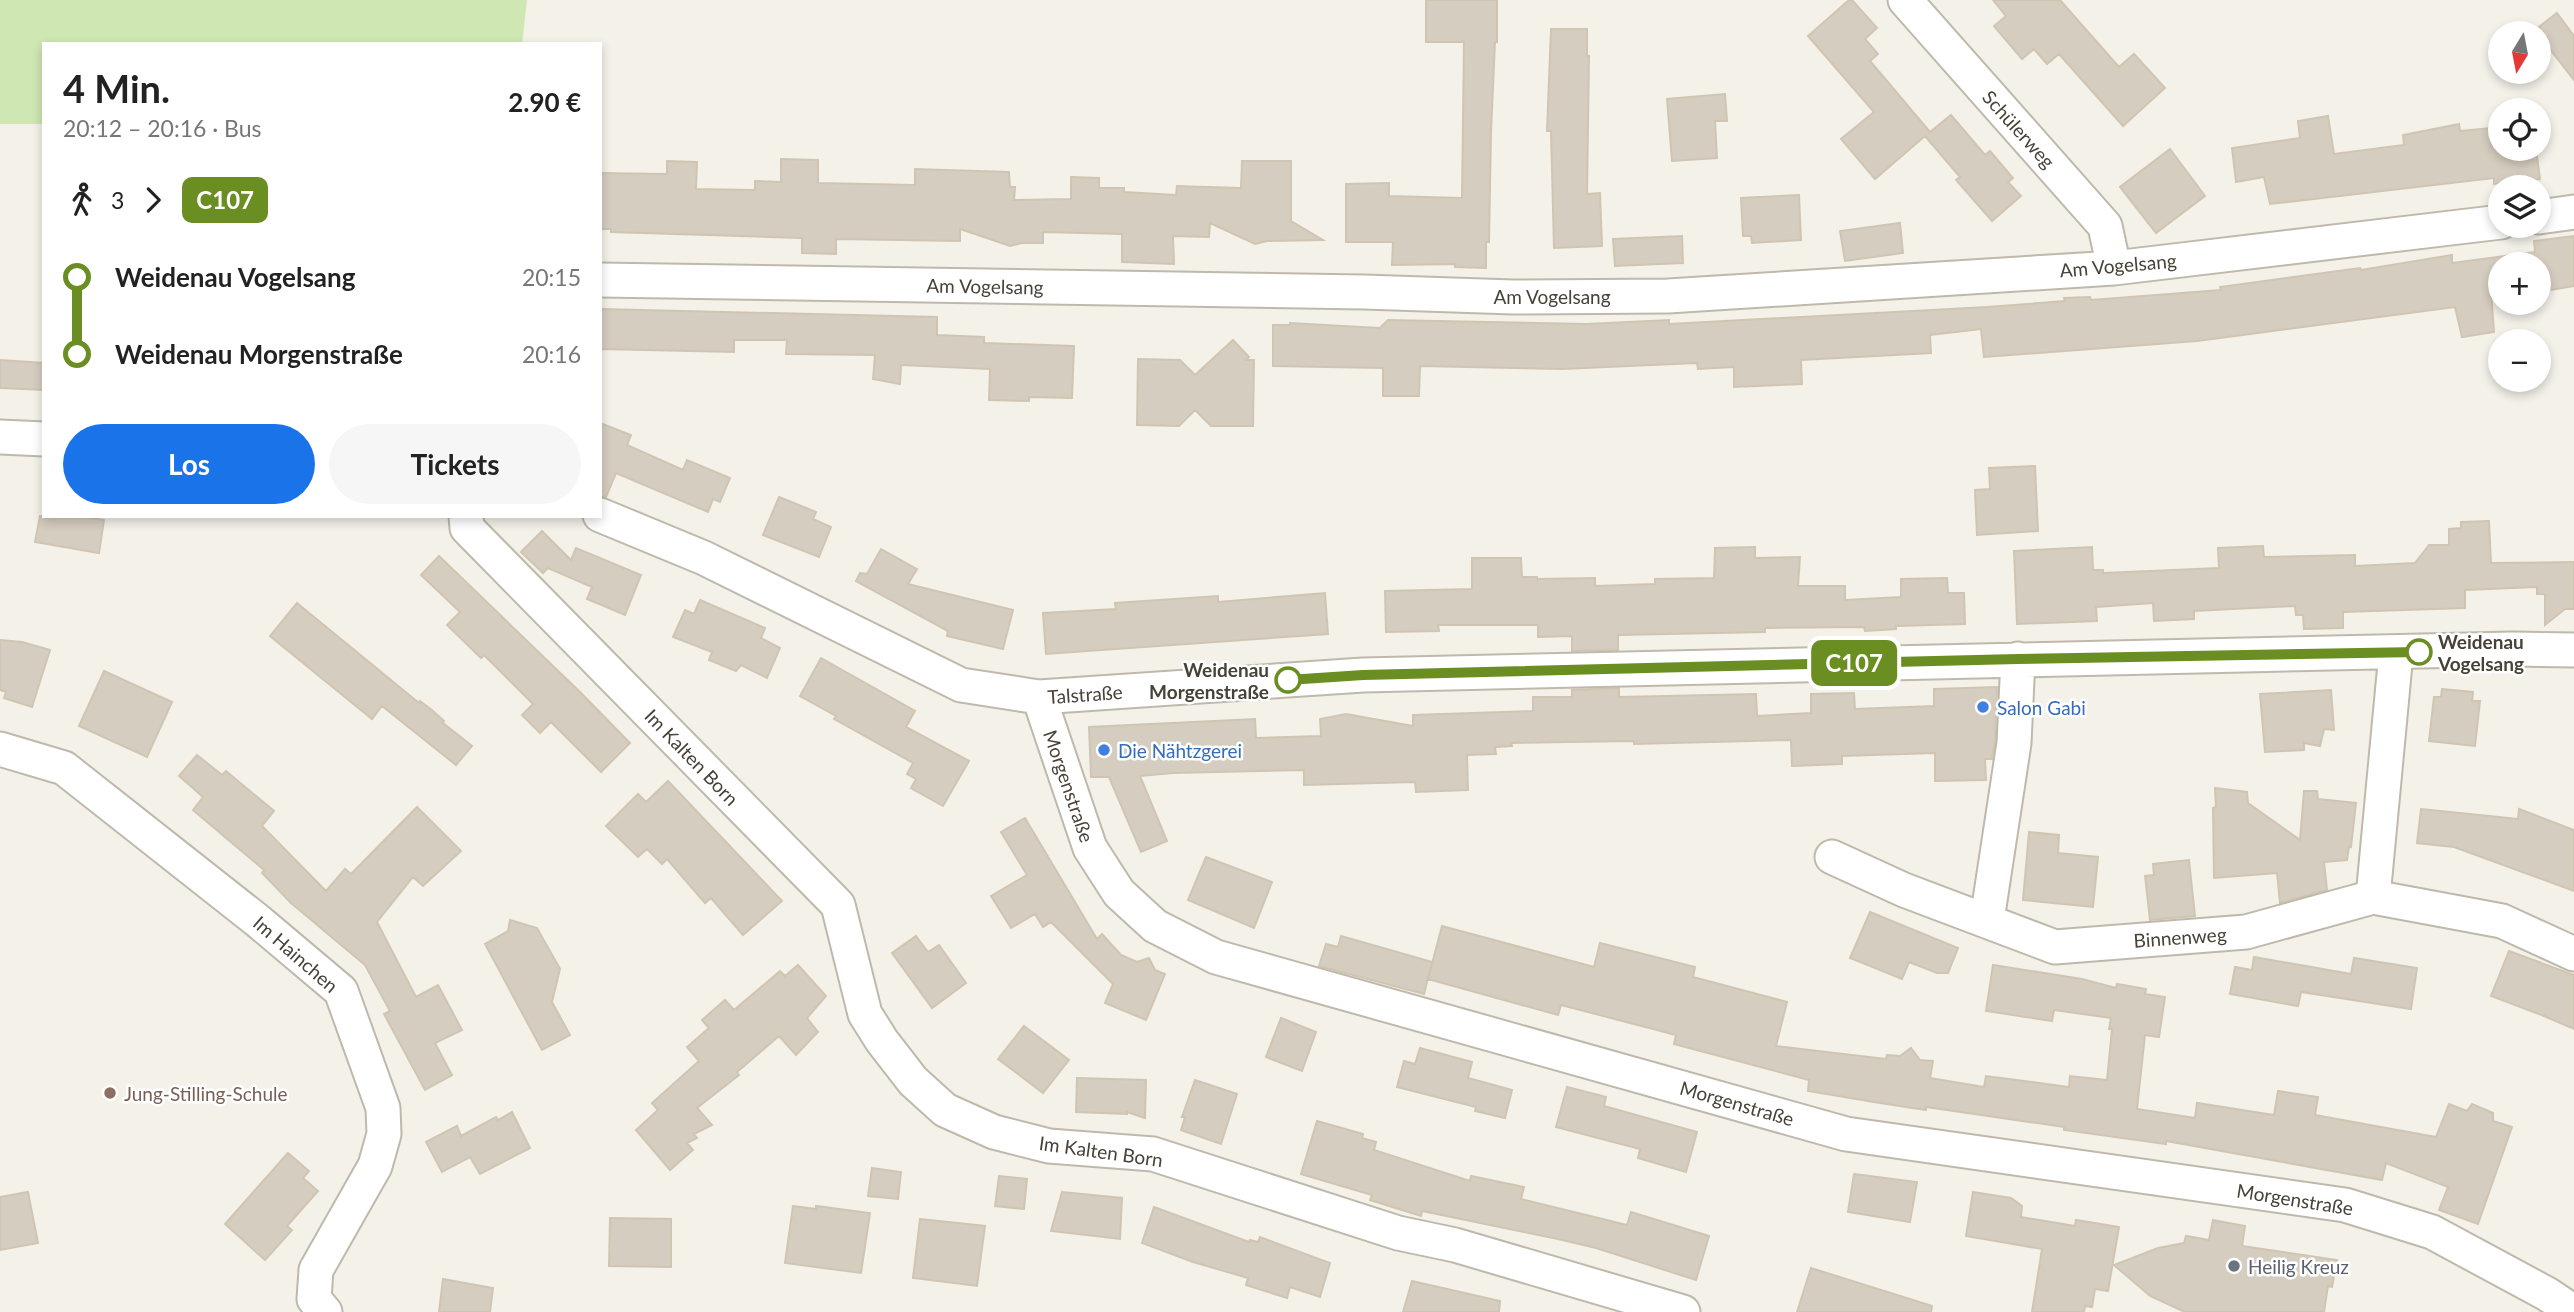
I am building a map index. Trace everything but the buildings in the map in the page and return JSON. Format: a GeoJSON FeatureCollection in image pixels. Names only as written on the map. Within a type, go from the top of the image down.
{"type":"FeatureCollection","features":[{"type":"Feature","properties":{"kind":"street","name":"Schülerweg"},"geometry":{"type":"LineString","coordinates":[[1905,0],[2105,226],[2114,268]]}},
{"type":"Feature","properties":{"kind":"street"},"geometry":{"type":"LineString","coordinates":[[2551,215],[2574,212]]}},
{"type":"Feature","properties":{"kind":"street","name":"Am Vogelsang"},"geometry":{"type":"LineString","coordinates":[[602,280],[1513,297],[1668,296],[2114,268],[2488,224]]}},
{"type":"Feature","properties":{"kind":"street"},"geometry":{"type":"LineString","coordinates":[[0,437],[42,439]]}},
{"type":"Feature","properties":{"kind":"street","name":"Talstraße"},"geometry":{"type":"LineString","coordinates":[[602,516],[704,558],[961,685],[1039,697],[1363,675],[2018,659],[2574,650]]}},
{"type":"Feature","properties":{"kind":"street","name":"Im Kalten Born"},"geometry":{"type":"LineString","coordinates":[[466,518],[467,528],[838,905],[865,1014],[913,1081],[945,1110],[994,1132],[1049,1146],[1153,1154],[1398,1233],[1455,1245],[1684,1312]]}},
{"type":"Feature","properties":{"kind":"street"},"geometry":{"type":"LineString","coordinates":[[2373,897],[2396,653]]}},
{"type":"Feature","properties":{"kind":"street"},"geometry":{"type":"LineString","coordinates":[[1987,920],[2014,743],[2018,659]]}},
{"type":"Feature","properties":{"kind":"street","name":"Morgenstraße"},"geometry":{"type":"LineString","coordinates":[[1039,697],[1090,848],[1119,893],[1155,926],[1216,957],[1846,1134],[2345,1205],[2432,1232],[2547,1294],[2574,1312]]}},
{"type":"Feature","properties":{"kind":"street","name":"Im Hainchen"},"geometry":{"type":"LineString","coordinates":[[0,748],[64,768],[258,921],[341,991],[383,1108],[384,1135],[375,1166],[316,1270],[314,1299],[325,1312]]}},
{"type":"Feature","properties":{"kind":"street","name":"Binnenweg"},"geometry":{"type":"LineString","coordinates":[[1832,857],[1904,890],[2055,947],[2246,932],[2373,897],[2502,920],[2574,954]]}},
{"type":"Feature","properties":{"kind":"green space"},"geometry":{"type":"Polygon","coordinates":[[[0,0],[527,0],[522,42],[42,42],[42,124],[0,124],[0,0]]]}},
{"type":"Feature","properties":{"kind":"bus line","name":"C107"},"geometry":{"type":"LineString","coordinates":[[1288,680],[1363,675],[2419,652]]}},
{"type":"Feature","properties":{"kind":"place","name":"Weidenau Vogelsang"},"geometry":{"type":"Point","coordinates":[2419,652]}},
{"type":"Feature","properties":{"kind":"place","name":"Weidenau Morgenstraße"},"geometry":{"type":"Point","coordinates":[1288,680]}},
{"type":"Feature","properties":{"kind":"place","name":"Salon Gabi"},"geometry":{"type":"Point","coordinates":[1983,707]}},
{"type":"Feature","properties":{"kind":"place","name":"Die Nähtzgerei"},"geometry":{"type":"Point","coordinates":[1104,750]}},
{"type":"Feature","properties":{"kind":"place","name":"Jung-Stilling-Schule"},"geometry":{"type":"Point","coordinates":[110,1093]}},
{"type":"Feature","properties":{"kind":"place","name":"Heilig Kreuz"},"geometry":{"type":"Point","coordinates":[2234,1266]}}]}
